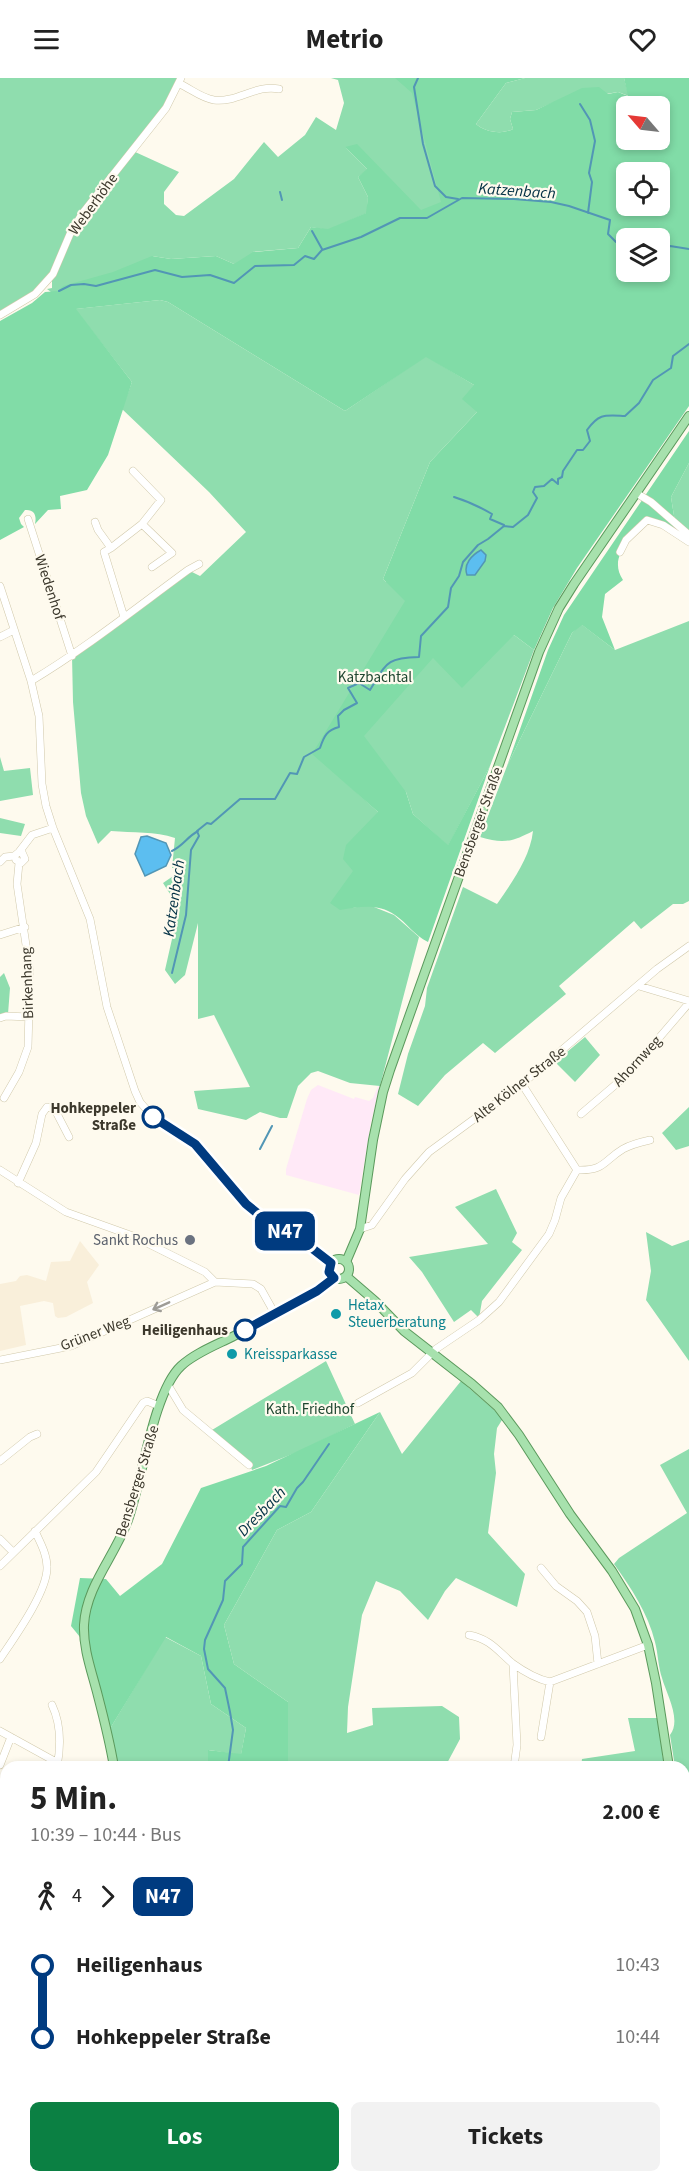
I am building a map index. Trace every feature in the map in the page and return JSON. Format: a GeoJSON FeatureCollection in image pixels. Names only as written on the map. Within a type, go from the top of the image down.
{"type":"FeatureCollection","features":[{"type":"Feature","properties":{"kind":"main road","name":"Bensberger Straße"},"geometry":{"type":"LineString","coordinates":[[346,1262],[360,1229],[373,1140],[386,1081],[539,652],[559,608],[574,584],[689,416]]}},
{"type":"Feature","properties":{"kind":"main road"},"geometry":{"type":"LineString","coordinates":[[338,1259],[346,1262],[349,1267],[346,1276],[340,1279],[334,1278],[329,1272],[331,1263],[338,1259]]}},
{"type":"Feature","properties":{"kind":"main road"},"geometry":{"type":"LineString","coordinates":[[346,1276],[375,1301],[404,1331],[480,1391],[508,1418],[570,1514],[625,1590],[648,1645],[668,1761]]}},
{"type":"Feature","properties":{"kind":"main road","name":"Bensberger Straße"},"geometry":{"type":"LineString","coordinates":[[113,1761],[108,1732],[84,1642],[84,1622],[88,1601],[96,1582],[118,1545],[129,1520],[159,1406],[168,1384],[181,1366],[201,1353],[317,1291],[334,1278]]}},
{"type":"Feature","properties":{"kind":"street","name":"Weberhöhe"},"geometry":{"type":"LineString","coordinates":[[0,315],[35,294],[52,274],[82,214],[166,108],[180,81],[202,97],[212,100],[237,98],[268,87],[279,90]]}},
{"type":"Feature","properties":{"kind":"street"},"geometry":{"type":"LineString","coordinates":[[124,617],[104,552],[141,524],[161,500],[133,471]]}},
{"type":"Feature","properties":{"kind":"street"},"geometry":{"type":"LineString","coordinates":[[636,493],[651,502],[689,535]]}},
{"type":"Feature","properties":{"kind":"street","name":"Wiedenhof"},"geometry":{"type":"LineString","coordinates":[[28,519],[72,656]]}},
{"type":"Feature","properties":{"kind":"street"},"geometry":{"type":"LineString","coordinates":[[620,552],[626,540],[647,520],[663,525],[689,542]]}},
{"type":"Feature","properties":{"kind":"street"},"geometry":{"type":"LineString","coordinates":[[95,522],[111,548]]}},
{"type":"Feature","properties":{"kind":"street"},"geometry":{"type":"LineString","coordinates":[[141,524],[172,553],[152,567]]}},
{"type":"Feature","properties":{"kind":"street"},"geometry":{"type":"LineString","coordinates":[[31,681],[72,656],[199,564]]}},
{"type":"Feature","properties":{"kind":"street"},"geometry":{"type":"LineString","coordinates":[[0,586],[31,681],[39,716],[42,784],[53,828],[90,919],[107,1007],[140,1102],[159,1122],[195,1144],[246,1204],[262,1217],[300,1239],[331,1263]]}},
{"type":"Feature","properties":{"kind":"street"},"geometry":{"type":"LineString","coordinates":[[0,637],[14,630]]}},
{"type":"Feature","properties":{"kind":"street"},"geometry":{"type":"LineString","coordinates":[[0,861],[4,857],[14,856],[32,835],[53,828]]}},
{"type":"Feature","properties":{"kind":"street","name":"Birkenhang"},"geometry":{"type":"LineString","coordinates":[[4,1098],[24,1060],[28,1047],[30,972],[17,884],[19,863],[25,857],[21,850]]}},
{"type":"Feature","properties":{"kind":"street"},"geometry":{"type":"LineString","coordinates":[[14,856],[19,863]]}},
{"type":"Feature","properties":{"kind":"street"},"geometry":{"type":"LineString","coordinates":[[0,935],[25,927]]}},
{"type":"Feature","properties":{"kind":"street","name":"Alte Kölner Straße"},"geometry":{"type":"LineString","coordinates":[[360,1229],[372,1225],[405,1179],[429,1152],[522,1084],[657,969],[689,946]]}},
{"type":"Feature","properties":{"kind":"street"},"geometry":{"type":"LineString","coordinates":[[639,986],[689,1002]]}},
{"type":"Feature","properties":{"kind":"street","name":"Ahornweg"},"geometry":{"type":"LineString","coordinates":[[581,1114],[628,1074],[689,1002]]}},
{"type":"Feature","properties":{"kind":"street"},"geometry":{"type":"LineString","coordinates":[[0,1018],[29,1017]]}},
{"type":"Feature","properties":{"kind":"street"},"geometry":{"type":"LineString","coordinates":[[522,1084],[578,1170]]}},
{"type":"Feature","properties":{"kind":"street"},"geometry":{"type":"LineString","coordinates":[[18,1183],[36,1143],[42,1114],[47,1107],[54,1108],[69,1137]]}},
{"type":"Feature","properties":{"kind":"street"},"geometry":{"type":"LineString","coordinates":[[578,1170],[599,1168],[621,1150],[634,1143],[650,1140]]}},
{"type":"Feature","properties":{"kind":"street"},"geometry":{"type":"LineString","coordinates":[[0,1170],[66,1212],[126,1233],[205,1272],[214,1282]]}},
{"type":"Feature","properties":{"kind":"street"},"geometry":{"type":"LineString","coordinates":[[358,1403],[403,1379],[499,1302],[549,1234],[561,1198],[578,1170]]}},
{"type":"Feature","properties":{"kind":"street","name":"Grüner Weg"},"geometry":{"type":"LineString","coordinates":[[0,1360],[71,1346],[214,1282],[258,1286],[275,1314]]}},
{"type":"Feature","properties":{"kind":"street"},"geometry":{"type":"LineString","coordinates":[[168,1384],[183,1410],[249,1465]]}},
{"type":"Feature","properties":{"kind":"street"},"geometry":{"type":"LineString","coordinates":[[0,1566],[96,1472],[140,1406],[147,1401],[159,1406]]}},
{"type":"Feature","properties":{"kind":"street"},"geometry":{"type":"LineString","coordinates":[[0,1461],[37,1434]]}},
{"type":"Feature","properties":{"kind":"street"},"geometry":{"type":"LineString","coordinates":[[0,1659],[42,1591],[47,1577],[46,1557],[35,1531]]}},
{"type":"Feature","properties":{"kind":"street"},"geometry":{"type":"LineString","coordinates":[[0,1539],[13,1552]]}},
{"type":"Feature","properties":{"kind":"street"},"geometry":{"type":"LineString","coordinates":[[541,1568],[556,1586],[577,1601],[586,1612],[595,1636],[598,1664]]}},
{"type":"Feature","properties":{"kind":"street"},"geometry":{"type":"LineString","coordinates":[[469,1635],[495,1646],[513,1664],[550,1682],[648,1645]]}},
{"type":"Feature","properties":{"kind":"street"},"geometry":{"type":"LineString","coordinates":[[513,1664],[517,1745],[515,1761]]}},
{"type":"Feature","properties":{"kind":"street"},"geometry":{"type":"LineString","coordinates":[[541,1737],[550,1682]]}},
{"type":"Feature","properties":{"kind":"street"},"geometry":{"type":"LineString","coordinates":[[52,1705],[58,1718],[57,1761]]}},
{"type":"Feature","properties":{"kind":"street"},"geometry":{"type":"LineString","coordinates":[[0,1731],[50,1761]]}},
{"type":"Feature","properties":{"kind":"street"},"geometry":{"type":"LineString","coordinates":[[2,1761],[11,1737]]}},
{"type":"Feature","properties":{"kind":"shaded area"},"geometry":{"type":"Polygon","coordinates":[[[318,1085],[354,1099],[355,1097],[369,1101],[373,1098],[378,1086],[380,1087],[371,1122],[359,1195],[286,1175],[307,1099],[311,1090],[318,1085]]]}},
{"type":"Feature","properties":{"kind":"shaded area"},"geometry":{"type":"Polygon","coordinates":[[[80,1241],[99,1265],[87,1282],[93,1303],[66,1317],[58,1318],[55,1316],[53,1303],[44,1301],[20,1306],[26,1345],[0,1351],[0,1284],[16,1281],[20,1276],[27,1275],[46,1281],[51,1262],[70,1261],[80,1241]]]}},
{"type":"Feature","properties":{"kind":"green space"},"geometry":{"type":"Polygon","coordinates":[[[0,78],[178,78],[166,108],[133,151],[179,172],[164,192],[164,204],[176,215],[184,216],[234,179],[264,142],[278,157],[305,135],[316,117],[336,130],[344,103],[338,80],[331,78],[434,78],[423,103],[599,201],[616,211],[616,216],[624,216],[644,228],[616,228],[616,240],[177,301],[51,292],[47,289],[52,288],[52,275],[33,292],[0,311],[0,78]],[[345,147],[368,170],[358,177],[368,197],[367,213],[328,230],[311,227],[298,248],[252,252],[294,253],[411,201],[345,147]],[[152,256],[162,262],[234,264],[216,256],[171,259],[152,256]]]}},
{"type":"Feature","properties":{"kind":"green space","name":"Katzbachtal"},"geometry":{"type":"Polygon","coordinates":[[[395,78],[525,78],[506,83],[476,124],[484,129],[499,132],[513,129],[510,119],[512,112],[536,110],[582,88],[599,87],[608,94],[618,92],[628,96],[624,78],[689,78],[689,406],[577,568],[553,608],[534,650],[514,635],[462,688],[433,658],[364,736],[406,792],[413,814],[448,845],[490,766],[428,942],[388,911],[375,907],[340,910],[330,903],[353,871],[343,859],[346,845],[378,812],[312,754],[405,601],[383,579],[430,462],[477,412],[462,399],[474,385],[426,357],[345,411],[168,302],[160,300],[76,309],[132,382],[108,455],[87,490],[60,496],[61,509],[48,510],[35,524],[34,513],[31,510],[25,510],[19,518],[24,527],[0,540],[0,321],[32,303],[45,292],[58,291],[63,286],[113,272],[152,256],[171,259],[216,256],[234,264],[253,252],[298,248],[311,227],[328,229],[366,213],[368,197],[358,177],[367,169],[345,147],[357,144],[421,210],[441,202],[412,93],[395,78]]]}},
{"type":"Feature","properties":{"kind":"green space"},"geometry":{"type":"Polygon","coordinates":[[[525,78],[624,78],[629,96],[618,92],[552,103],[536,110],[512,112],[510,119],[513,129],[504,132],[489,131],[480,127],[476,124],[506,83],[525,78]]]}},
{"type":"Feature","properties":{"kind":"green space","name":"Katzbachtal"},"geometry":{"type":"Polygon","coordinates":[[[160,300],[168,302],[345,411],[426,356],[474,385],[477,412],[430,462],[383,579],[386,582],[466,557],[433,658],[514,635],[534,650],[490,766],[448,846],[413,814],[406,792],[321,760],[378,812],[372,901],[351,908],[369,905],[394,915],[419,937],[380,1086],[350,1083],[318,1071],[311,1073],[298,1086],[287,1118],[260,1112],[246,1120],[198,1109],[194,1091],[250,1087],[214,1015],[198,1019],[198,923],[185,975],[175,984],[165,970],[179,908],[163,883],[182,870],[181,867],[172,868],[175,838],[152,833],[111,831],[98,844],[86,816],[81,793],[73,702],[72,656],[188,570],[200,576],[246,532],[209,492],[122,409],[132,382],[75,309],[160,300]]]}},
{"type":"Feature","properties":{"kind":"green space"},"geometry":{"type":"Polygon","coordinates":[[[689,431],[689,463],[671,497],[675,522],[689,542],[647,520],[629,540],[618,563],[623,580],[605,594],[602,617],[615,650],[582,625],[572,633],[507,766],[548,650],[564,615],[689,431]]]}},
{"type":"Feature","properties":{"kind":"green space"},"geometry":{"type":"Polygon","coordinates":[[[689,463],[689,535],[675,522],[671,497],[689,463]]]}},
{"type":"Feature","properties":{"kind":"green space"},"geometry":{"type":"Polygon","coordinates":[[[689,621],[689,901],[683,904],[673,904],[641,929],[634,921],[559,986],[566,994],[495,1053],[483,1043],[445,1075],[418,1106],[398,1094],[408,1054],[425,1006],[427,988],[463,887],[497,904],[520,869],[528,851],[533,831],[507,841],[480,837],[507,766],[572,633],[581,624],[615,650],[689,621]]]}},
{"type":"Feature","properties":{"kind":"green space"},"geometry":{"type":"Polygon","coordinates":[[[0,757],[4,771],[30,768],[33,795],[0,801],[0,757]]]}},
{"type":"Feature","properties":{"kind":"green space"},"geometry":{"type":"Polygon","coordinates":[[[0,818],[25,824],[21,836],[0,833],[0,818]]]}},
{"type":"Feature","properties":{"kind":"green space"},"geometry":{"type":"Polygon","coordinates":[[[4,973],[10,988],[8,1014],[0,1015],[0,977],[4,973]]]}},
{"type":"Feature","properties":{"kind":"green space"},"geometry":{"type":"Polygon","coordinates":[[[585,1037],[600,1055],[575,1082],[555,1062],[585,1037]]]}},
{"type":"Feature","properties":{"kind":"green space"},"geometry":{"type":"Polygon","coordinates":[[[689,1107],[689,1146],[676,1150],[662,1133],[689,1107]]]}},
{"type":"Feature","properties":{"kind":"green space"},"geometry":{"type":"Polygon","coordinates":[[[496,1189],[517,1233],[512,1242],[522,1250],[482,1301],[479,1318],[471,1310],[454,1322],[422,1272],[409,1257],[488,1244],[455,1207],[496,1189]]]}},
{"type":"Feature","properties":{"kind":"green space"},"geometry":{"type":"Polygon","coordinates":[[[646,1232],[672,1246],[689,1240],[689,1361],[646,1300],[651,1271],[646,1232]]]}},
{"type":"Feature","properties":{"kind":"green space","name":"Kath. Friedhof"},"geometry":{"type":"Polygon","coordinates":[[[326,1361],[355,1424],[300,1451],[252,1470],[249,1462],[212,1430],[326,1361]]]}},
{"type":"Feature","properties":{"kind":"green space"},"geometry":{"type":"Polygon","coordinates":[[[461,1381],[501,1416],[494,1454],[496,1473],[488,1533],[525,1574],[517,1607],[456,1578],[445,1591],[428,1620],[400,1591],[376,1581],[362,1615],[348,1707],[347,1733],[373,1725],[372,1708],[442,1706],[459,1717],[460,1739],[448,1761],[288,1761],[288,1702],[234,1664],[224,1625],[277,1530],[311,1512],[380,1412],[402,1454],[461,1381]]]}},
{"type":"Feature","properties":{"kind":"green space"},"geometry":{"type":"Polygon","coordinates":[[[380,1412],[311,1512],[277,1530],[224,1625],[234,1664],[288,1702],[288,1761],[208,1761],[208,1750],[241,1754],[246,1728],[211,1704],[201,1656],[166,1637],[108,1732],[84,1642],[71,1626],[80,1578],[106,1579],[120,1596],[162,1564],[201,1488],[266,1466],[380,1412]]]}},
{"type":"Feature","properties":{"kind":"green space"},"geometry":{"type":"Polygon","coordinates":[[[689,1449],[689,1761],[674,1761],[670,1735],[673,1729],[674,1714],[661,1673],[655,1642],[643,1611],[614,1564],[619,1558],[687,1513],[660,1465],[689,1449]]]}},
{"type":"Feature","properties":{"kind":"green space"},"geometry":{"type":"Polygon","coordinates":[[[165,1637],[201,1656],[211,1704],[246,1728],[241,1755],[209,1750],[208,1761],[113,1761],[108,1732],[165,1637]]]}},
{"type":"Feature","properties":{"kind":"green space"},"geometry":{"type":"Polygon","coordinates":[[[628,1718],[658,1718],[663,1761],[582,1761],[582,1759],[635,1751],[628,1718]]]}},
{"type":"Feature","properties":{"kind":"water"},"geometry":{"type":"Polygon","coordinates":[[[481,550],[486,555],[485,561],[475,575],[467,575],[466,567],[469,560],[481,550]]]}},
{"type":"Feature","properties":{"kind":"water"},"geometry":{"type":"Polygon","coordinates":[[[147,836],[166,843],[171,855],[166,866],[145,876],[135,854],[141,837],[147,836]]]}},
{"type":"Feature","properties":{"kind":"waterway"},"geometry":{"type":"LineString","coordinates":[[418,78],[414,87],[423,144],[435,186],[446,197],[458,199]]}},
{"type":"Feature","properties":{"kind":"waterway"},"geometry":{"type":"LineString","coordinates":[[580,104],[590,120],[595,141],[589,173],[592,182],[588,213]]}},
{"type":"Feature","properties":{"kind":"waterway"},"geometry":{"type":"LineString","coordinates":[[280,192],[282,200]]}},
{"type":"Feature","properties":{"kind":"waterway","name":"Katzenbach"},"geometry":{"type":"LineString","coordinates":[[59,291],[71,285],[96,286],[155,270],[182,277],[210,275],[234,283],[255,266],[294,265],[305,256],[314,259],[322,250],[361,237],[400,218],[427,218],[462,198],[514,199],[569,206],[610,220],[608,234],[616,242]]}},
{"type":"Feature","properties":{"kind":"waterway","name":"Katzenbach"},"geometry":{"type":"LineString","coordinates":[[312,231],[322,249]]}},
{"type":"Feature","properties":{"kind":"waterway","name":"Katzenbach"},"geometry":{"type":"LineString","coordinates":[[670,246],[689,249]]}},
{"type":"Feature","properties":{"kind":"waterway","name":"Katzenbach"},"geometry":{"type":"LineString","coordinates":[[172,973],[186,915],[191,850],[199,836],[197,831],[207,823],[211,824],[240,799],[275,799],[290,773],[297,774],[304,757],[320,748],[326,734],[339,727],[338,716],[357,703],[348,688],[359,683],[370,690],[388,664],[399,659],[419,657],[421,636],[448,607],[451,588],[459,576],[463,562],[478,545],[504,526],[513,527],[528,515],[537,498],[533,492],[535,487],[544,486],[552,479],[558,484],[558,479],[562,477],[563,471],[577,450],[583,450],[590,441],[587,430],[591,424],[603,416],[625,416],[639,403],[653,380],[671,368],[673,356],[689,344]]}},
{"type":"Feature","properties":{"kind":"waterway"},"geometry":{"type":"LineString","coordinates":[[454,497],[487,511],[492,514],[490,519],[504,525]]}},
{"type":"Feature","properties":{"kind":"waterway"},"geometry":{"type":"LineString","coordinates":[[172,851],[198,831]]}},
{"type":"Feature","properties":{"kind":"waterway"},"geometry":{"type":"LineString","coordinates":[[260,1149],[272,1126]]}},
{"type":"Feature","properties":{"kind":"waterway","name":"Dresbach"},"geometry":{"type":"LineString","coordinates":[[229,1761],[233,1730],[230,1712],[225,1688],[208,1669],[204,1649],[205,1640],[223,1600],[225,1581],[242,1564],[243,1547],[280,1506],[286,1507],[329,1444]]}},
{"type":"Feature","properties":{"kind":"bus line","name":"N47"},"geometry":{"type":"LineString","coordinates":[[153,1117],[195,1144],[246,1204],[274,1225],[300,1239],[331,1263],[329,1272],[334,1278],[317,1291],[245,1330]]}},
{"type":"Feature","properties":{"kind":"place","name":"Hohkeppeler Straße"},"geometry":{"type":"Point","coordinates":[153,1117]}},
{"type":"Feature","properties":{"kind":"place","name":"Sankt Rochus"},"geometry":{"type":"Point","coordinates":[190,1240]}},
{"type":"Feature","properties":{"kind":"place","name":"Hetax Steuerberatung"},"geometry":{"type":"Point","coordinates":[336,1314]}},
{"type":"Feature","properties":{"kind":"place","name":"Heiligenhaus"},"geometry":{"type":"Point","coordinates":[245,1330]}},
{"type":"Feature","properties":{"kind":"place","name":"Kreissparkasse"},"geometry":{"type":"Point","coordinates":[232,1354]}}]}
